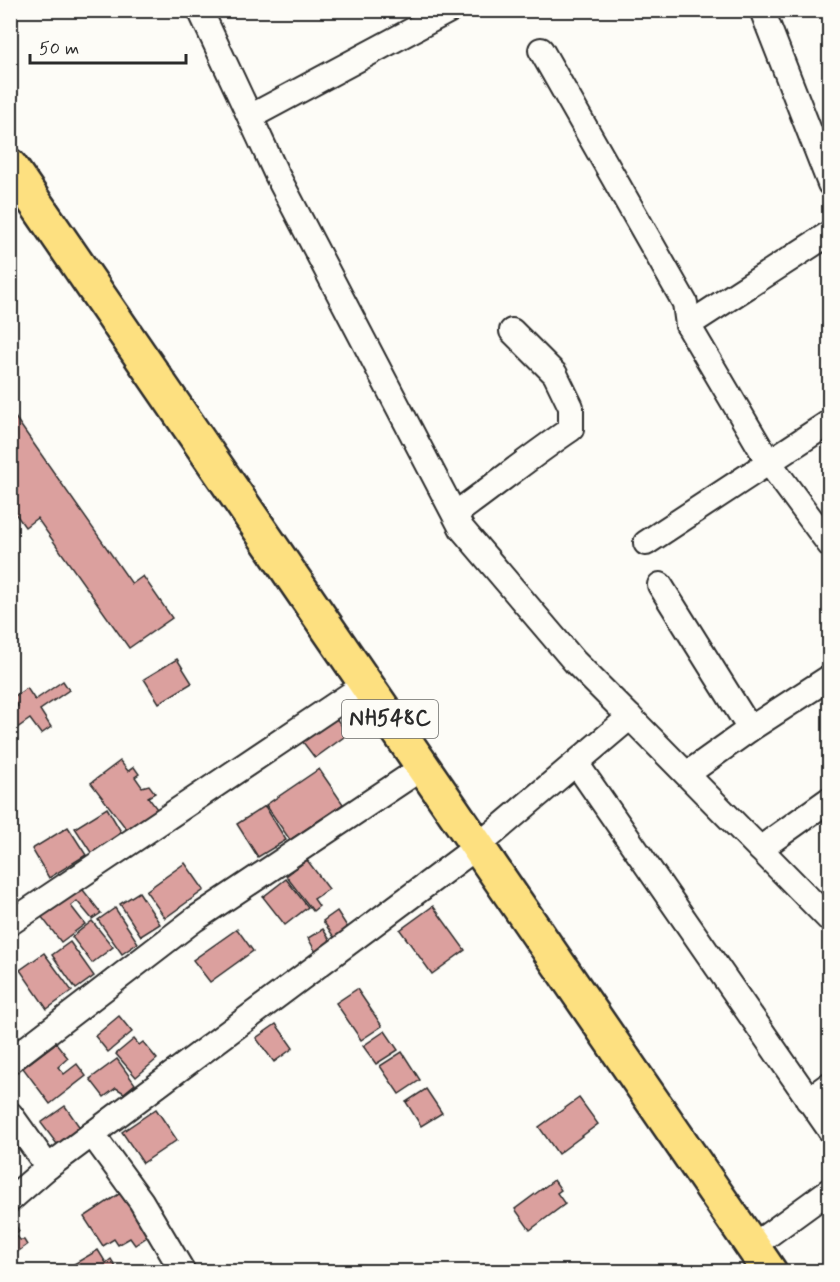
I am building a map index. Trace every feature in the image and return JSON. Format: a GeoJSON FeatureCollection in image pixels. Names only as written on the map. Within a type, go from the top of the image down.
{"type":"FeatureCollection","features":[{"type":"Feature","properties":{"kind":"highway","name":"NH548C"},"geometry":{"type":"LineString","coordinates":[[10,166],[762,1259]]}},
{"type":"Feature","properties":{"kind":"street"},"geometry":{"type":"LineString","coordinates":[[200,10],[278,176],[462,528],[575,662],[830,920]]}},
{"type":"Feature","properties":{"kind":"street"},"geometry":{"type":"LineString","coordinates":[[250,117],[450,10]]}},
{"type":"Feature","properties":{"kind":"street"},"geometry":{"type":"LineString","coordinates":[[762,10],[830,184]]}},
{"type":"Feature","properties":{"kind":"street"},"geometry":{"type":"LineString","coordinates":[[541,50],[685,303],[687,325],[768,461],[830,545]]}},
{"type":"Feature","properties":{"kind":"street"},"geometry":{"type":"LineString","coordinates":[[687,325],[830,233]]}},
{"type":"Feature","properties":{"kind":"street"},"geometry":{"type":"LineString","coordinates":[[455,514],[570,429],[571,407],[555,374],[512,331]]}},
{"type":"Feature","properties":{"kind":"street"},"geometry":{"type":"LineString","coordinates":[[646,543],[768,461],[830,423]]}},
{"type":"Feature","properties":{"kind":"street"},"geometry":{"type":"LineString","coordinates":[[660,585],[750,729]]}},
{"type":"Feature","properties":{"kind":"street"},"geometry":{"type":"LineString","coordinates":[[687,774],[750,729],[830,677]]}},
{"type":"Feature","properties":{"kind":"street"},"geometry":{"type":"LineString","coordinates":[[10,923],[366,684]]}},
{"type":"Feature","properties":{"kind":"street"},"geometry":{"type":"LineString","coordinates":[[10,1200],[48,1167],[477,846],[630,717]]}},
{"type":"Feature","properties":{"kind":"street"},"geometry":{"type":"LineString","coordinates":[[576,763],[830,1130]]}},
{"type":"Feature","properties":{"kind":"street"},"geometry":{"type":"LineString","coordinates":[[10,1061],[195,919],[423,766]]}},
{"type":"Feature","properties":{"kind":"street"},"geometry":{"type":"LineString","coordinates":[[760,849],[830,799]]}},
{"type":"Feature","properties":{"kind":"street"},"geometry":{"type":"LineString","coordinates":[[808,1100],[830,1084]]}},
{"type":"Feature","properties":{"kind":"street"},"geometry":{"type":"LineString","coordinates":[[10,1113],[48,1167]]}},
{"type":"Feature","properties":{"kind":"street"},"geometry":{"type":"LineString","coordinates":[[92,1134],[141,1202],[183,1272]]}},
{"type":"Feature","properties":{"kind":"street"},"geometry":{"type":"LineString","coordinates":[[762,1259],[830,1190]]}},
{"type":"Feature","properties":{"kind":"building"},"geometry":{"type":"Polygon","coordinates":[[[10,410],[132,584],[143,576],[172,618],[129,648],[37,518],[25,527],[10,506],[10,410]]]}},
{"type":"Feature","properties":{"kind":"building"},"geometry":{"type":"Polygon","coordinates":[[[177,659],[192,683],[159,703],[144,679],[177,659]]]}},
{"type":"Feature","properties":{"kind":"building"},"geometry":{"type":"Polygon","coordinates":[[[63,681],[69,690],[40,710],[51,727],[41,734],[30,719],[10,733],[10,711],[18,706],[12,698],[27,688],[35,700],[63,681]]]}},
{"type":"Feature","properties":{"kind":"building"},"geometry":{"type":"Polygon","coordinates":[[[332,713],[348,734],[315,758],[299,737],[332,713]]]}},
{"type":"Feature","properties":{"kind":"building"},"geometry":{"type":"Polygon","coordinates":[[[120,761],[128,771],[134,767],[139,774],[135,777],[142,787],[149,785],[155,793],[148,797],[157,809],[128,831],[91,783],[120,761]]]}},
{"type":"Feature","properties":{"kind":"building"},"geometry":{"type":"Polygon","coordinates":[[[319,769],[343,804],[290,840],[266,805],[319,769]]]}},
{"type":"Feature","properties":{"kind":"building"},"geometry":{"type":"Polygon","coordinates":[[[265,806],[286,840],[258,857],[237,824],[265,806]]]}},
{"type":"Feature","properties":{"kind":"building"},"geometry":{"type":"Polygon","coordinates":[[[107,808],[123,835],[92,854],[75,828],[107,808]]]}},
{"type":"Feature","properties":{"kind":"building"},"geometry":{"type":"Polygon","coordinates":[[[68,827],[86,855],[49,878],[32,849],[68,827]]]}},
{"type":"Feature","properties":{"kind":"building"},"geometry":{"type":"Polygon","coordinates":[[[307,860],[329,889],[314,899],[319,906],[313,911],[286,876],[307,860]]]}},
{"type":"Feature","properties":{"kind":"building"},"geometry":{"type":"Polygon","coordinates":[[[185,863],[204,890],[165,918],[146,891],[185,863]]]}},
{"type":"Feature","properties":{"kind":"building"},"geometry":{"type":"Polygon","coordinates":[[[286,879],[308,907],[285,925],[263,897],[286,879]]]}},
{"type":"Feature","properties":{"kind":"building"},"geometry":{"type":"Polygon","coordinates":[[[80,886],[101,913],[92,919],[77,901],[71,906],[85,924],[61,942],[41,916],[80,886]]]}},
{"type":"Feature","properties":{"kind":"building"},"geometry":{"type":"Polygon","coordinates":[[[139,892],[160,924],[141,936],[120,904],[139,892]]]}},
{"type":"Feature","properties":{"kind":"building"},"geometry":{"type":"Polygon","coordinates":[[[433,906],[465,950],[432,974],[400,930],[433,906]]]}},
{"type":"Feature","properties":{"kind":"building"},"geometry":{"type":"Polygon","coordinates":[[[115,908],[138,943],[122,954],[98,920],[115,908]]]}},
{"type":"Feature","properties":{"kind":"building"},"geometry":{"type":"Polygon","coordinates":[[[337,911],[352,934],[338,943],[323,921],[337,911]]]}},
{"type":"Feature","properties":{"kind":"building"},"geometry":{"type":"Polygon","coordinates":[[[92,921],[113,947],[92,963],[72,937],[92,921]]]}},
{"type":"Feature","properties":{"kind":"building"},"geometry":{"type":"Polygon","coordinates":[[[237,929],[253,951],[210,982],[193,960],[237,929]]]}},
{"type":"Feature","properties":{"kind":"building"},"geometry":{"type":"Polygon","coordinates":[[[323,929],[333,945],[317,954],[308,938],[323,929]]]}},
{"type":"Feature","properties":{"kind":"building"},"geometry":{"type":"Polygon","coordinates":[[[70,942],[94,976],[76,989],[52,955],[70,942]]]}},
{"type":"Feature","properties":{"kind":"building"},"geometry":{"type":"Polygon","coordinates":[[[44,953],[72,991],[47,1009],[20,970],[44,953]]]}},
{"type":"Feature","properties":{"kind":"building"},"geometry":{"type":"Polygon","coordinates":[[[357,989],[382,1026],[361,1040],[336,1003],[357,989]]]}},
{"type":"Feature","properties":{"kind":"building"},"geometry":{"type":"Polygon","coordinates":[[[119,1016],[132,1032],[108,1052],[95,1036],[119,1016]]]}},
{"type":"Feature","properties":{"kind":"building"},"geometry":{"type":"Polygon","coordinates":[[[276,1024],[293,1048],[274,1062],[256,1038],[276,1024]]]}},
{"type":"Feature","properties":{"kind":"building"},"geometry":{"type":"Polygon","coordinates":[[[385,1031],[398,1050],[376,1064],[363,1046],[385,1031]]]}},
{"type":"Feature","properties":{"kind":"building"},"geometry":{"type":"Polygon","coordinates":[[[134,1039],[139,1045],[143,1042],[157,1059],[136,1077],[116,1054],[134,1039]]]}},
{"type":"Feature","properties":{"kind":"building"},"geometry":{"type":"Polygon","coordinates":[[[56,1043],[68,1058],[58,1067],[64,1074],[77,1064],[86,1076],[50,1104],[23,1068],[56,1043]]]}},
{"type":"Feature","properties":{"kind":"building"},"geometry":{"type":"Polygon","coordinates":[[[402,1052],[420,1080],[399,1094],[380,1066],[402,1052]]]}},
{"type":"Feature","properties":{"kind":"building"},"geometry":{"type":"Polygon","coordinates":[[[117,1059],[135,1084],[124,1093],[116,1088],[104,1097],[90,1079],[117,1059]]]}},
{"type":"Feature","properties":{"kind":"building"},"geometry":{"type":"Polygon","coordinates":[[[426,1089],[442,1113],[421,1126],[406,1102],[426,1089]]]}},
{"type":"Feature","properties":{"kind":"building"},"geometry":{"type":"Polygon","coordinates":[[[579,1098],[598,1124],[558,1154],[539,1127],[579,1098]]]}},
{"type":"Feature","properties":{"kind":"building"},"geometry":{"type":"Polygon","coordinates":[[[65,1106],[83,1132],[60,1148],[41,1123],[65,1106]]]}},
{"type":"Feature","properties":{"kind":"building"},"geometry":{"type":"Polygon","coordinates":[[[156,1109],[177,1140],[143,1163],[122,1132],[156,1109]]]}},
{"type":"Feature","properties":{"kind":"building"},"geometry":{"type":"Polygon","coordinates":[[[554,1180],[561,1190],[557,1193],[565,1204],[530,1230],[515,1209],[554,1180]]]}},
{"type":"Feature","properties":{"kind":"building"},"geometry":{"type":"Polygon","coordinates":[[[122,1192],[150,1235],[135,1245],[130,1238],[118,1245],[114,1239],[103,1246],[84,1217],[122,1192]]]}},
{"type":"Feature","properties":{"kind":"building"},"geometry":{"type":"Polygon","coordinates":[[[12,1220],[19,1231],[15,1234],[27,1245],[10,1257],[12,1220]]]}},
{"type":"Feature","properties":{"kind":"building"},"geometry":{"type":"Polygon","coordinates":[[[98,1250],[106,1263],[111,1259],[119,1272],[79,1272],[74,1264],[98,1250]]]}}]}
